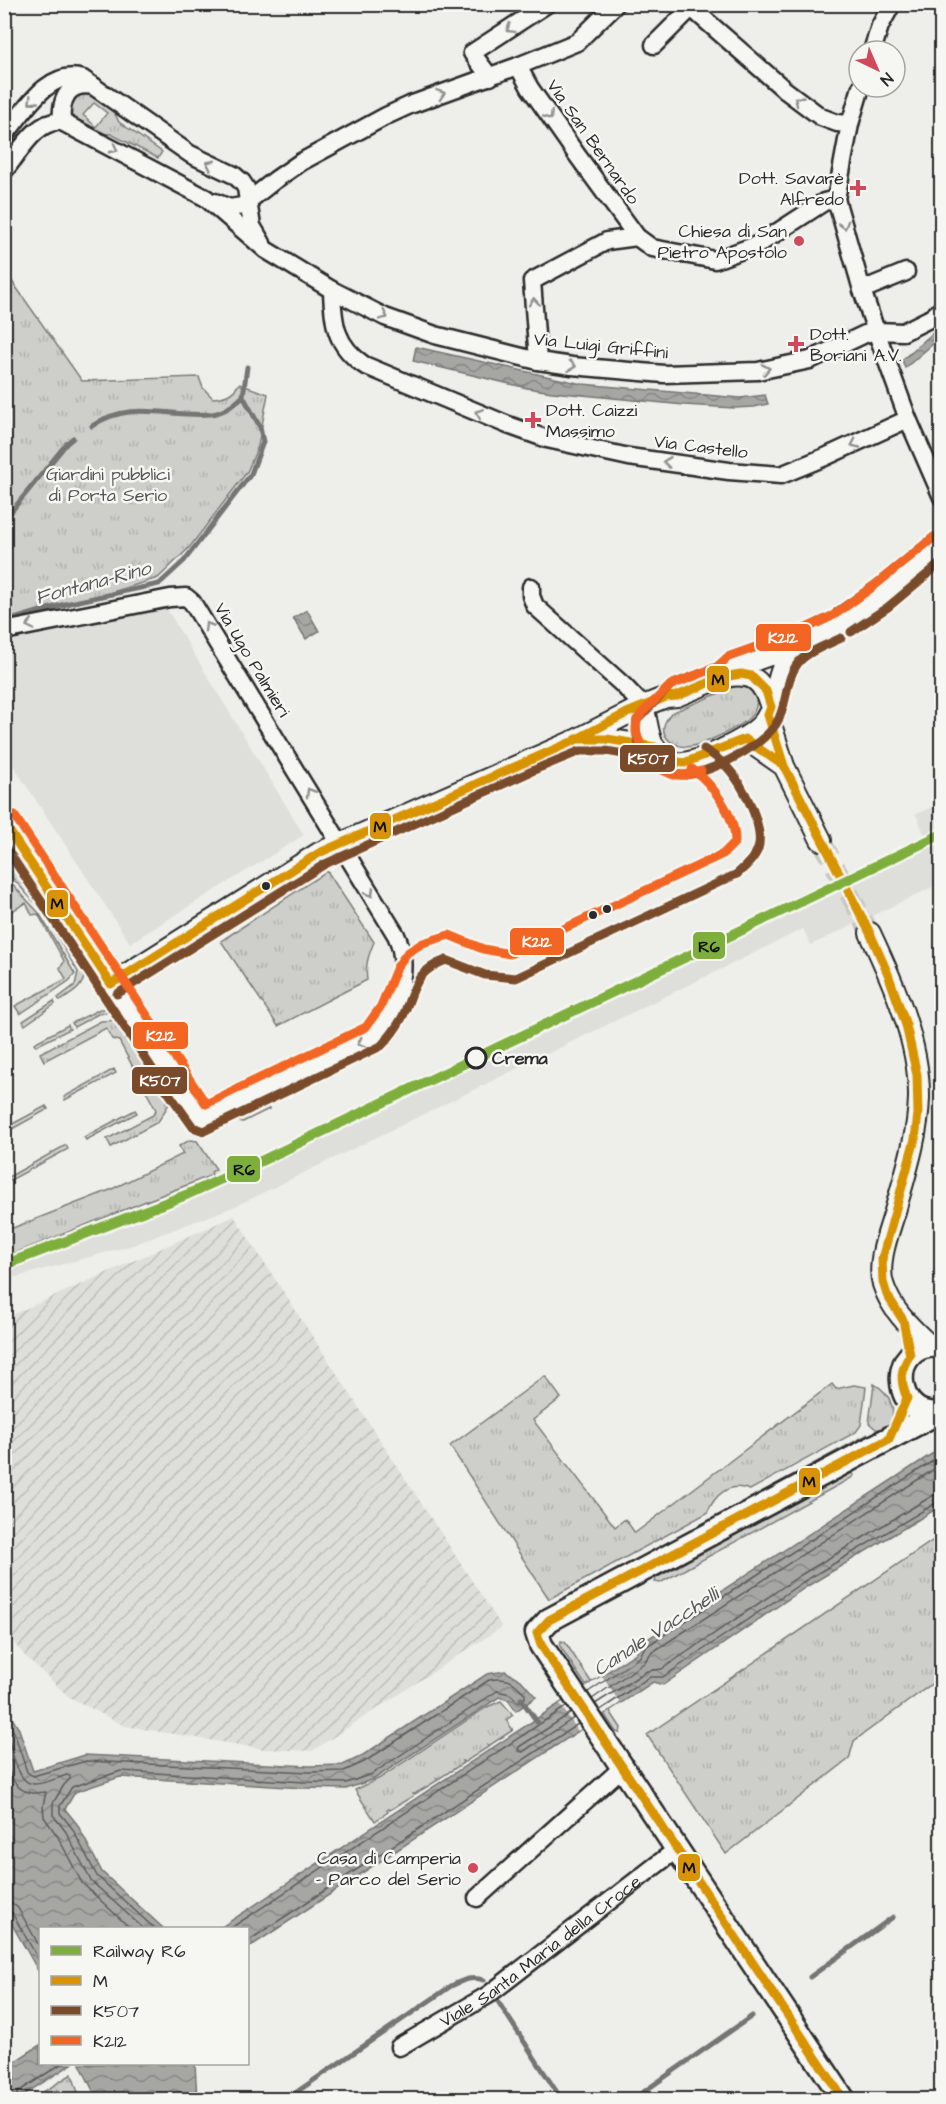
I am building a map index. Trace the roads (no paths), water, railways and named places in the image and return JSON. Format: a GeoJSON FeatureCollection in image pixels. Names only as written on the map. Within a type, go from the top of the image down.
{"type":"FeatureCollection","features":[{"type":"Feature","properties":{"kind":"main road"},"geometry":{"type":"LineString","coordinates":[[927,1349],[903,1365],[902,1388],[906,1398],[915,1407],[925,1412],[939,1412]]}},
{"type":"Feature","properties":{"kind":"main road"},"geometry":{"type":"LineString","coordinates":[[889,1439],[906,1398]]}},
{"type":"Feature","properties":{"kind":"main road"},"geometry":{"type":"LineString","coordinates":[[844,2100],[539,1641],[537,1633],[549,1620],[939,1412]]}},
{"type":"Feature","properties":{"kind":"street"},"geometry":{"type":"LineString","coordinates":[[490,76],[472,53],[548,4]]}},
{"type":"Feature","properties":{"kind":"street"},"geometry":{"type":"LineString","coordinates":[[4,171],[41,127],[50,122],[62,122],[206,198],[232,208],[248,202],[302,162],[386,116],[578,42],[616,4]]}},
{"type":"Feature","properties":{"kind":"street"},"geometry":{"type":"LineString","coordinates":[[876,39],[892,4]]}},
{"type":"Feature","properties":{"kind":"street"},"geometry":{"type":"LineString","coordinates":[[654,45],[689,6],[785,90],[820,117],[837,123],[850,124]]}},
{"type":"Feature","properties":{"kind":"street","name":"Via San Bernardo"},"geometry":{"type":"LineString","coordinates":[[518,66],[577,155],[637,237],[652,248],[715,260],[759,244],[824,202],[836,199]]}},
{"type":"Feature","properties":{"kind":"street"},"geometry":{"type":"LineString","coordinates":[[4,136],[26,107],[51,83],[68,76],[76,77],[95,87],[190,154],[238,178],[246,188],[252,226],[266,250]]}},
{"type":"Feature","properties":{"kind":"street"},"geometry":{"type":"LineString","coordinates":[[62,122],[62,106],[67,94],[76,86],[95,87]]}},
{"type":"Feature","properties":{"kind":"street"},"geometry":{"type":"LineString","coordinates":[[857,99],[850,124],[836,199],[876,332],[908,419],[942,497]]}},
{"type":"Feature","properties":{"kind":"street","name":"Via Luigi Griffini"},"geometry":{"type":"LineString","coordinates":[[206,198],[266,250],[332,290],[410,328],[538,361],[664,374],[758,371],[810,360],[865,334],[903,332],[931,318],[942,309]]}},
{"type":"Feature","properties":{"kind":"street"},"geometry":{"type":"LineString","coordinates":[[538,361],[532,281],[607,241],[637,237]]}},
{"type":"Feature","properties":{"kind":"street"},"geometry":{"type":"LineString","coordinates":[[862,290],[906,272]]}},
{"type":"Feature","properties":{"kind":"street","name":"Via Castello"},"geometry":{"type":"LineString","coordinates":[[332,290],[333,313],[338,335],[346,350],[364,365],[508,425],[567,444],[641,459],[729,471],[781,475],[908,419]]}},
{"type":"Feature","properties":{"kind":"street"},"geometry":{"type":"LineString","coordinates":[[723,677],[733,668],[801,644],[840,625],[942,546]]}},
{"type":"Feature","properties":{"kind":"street"},"geometry":{"type":"LineString","coordinates":[[531,587],[531,596],[535,606],[623,686],[646,716],[648,730],[662,758],[674,763],[698,759],[745,739],[756,731],[770,711],[782,665],[790,653],[801,644]]}},
{"type":"Feature","properties":{"kind":"street","name":"Via Ugo Palmieri"},"geometry":{"type":"LineString","coordinates":[[4,630],[170,598],[189,599],[199,610],[340,843]]}},
{"type":"Feature","properties":{"kind":"street"},"geometry":{"type":"LineString","coordinates":[[111,984],[319,853],[578,739],[646,716],[677,696],[723,677],[741,674],[751,676],[766,692],[784,766],[821,840]]}},
{"type":"Feature","properties":{"kind":"street"},"geometry":{"type":"LineString","coordinates":[[578,739],[607,739],[655,747]]}},
{"type":"Feature","properties":{"kind":"street"},"geometry":{"type":"LineString","coordinates":[[745,739],[784,766]]}},
{"type":"Feature","properties":{"kind":"street"},"geometry":{"type":"LineString","coordinates":[[4,822],[202,1119],[374,1037],[386,1022],[400,988],[401,945],[340,843]]}},
{"type":"Feature","properties":{"kind":"street"},"geometry":{"type":"LineString","coordinates":[[870,933],[888,974],[906,1025],[919,1095],[915,1139],[882,1259],[883,1282],[887,1295],[903,1320],[927,1349]]}},
{"type":"Feature","properties":{"kind":"street"},"geometry":{"type":"LineString","coordinates":[[477,1898],[624,1767]]}},
{"type":"Feature","properties":{"kind":"street","name":"Viale Santa Maria della Croce"},"geometry":{"type":"LineString","coordinates":[[399,2047],[488,1995],[677,1849]]}},
{"type":"Feature","properties":{"kind":"water"},"geometry":{"type":"Polygon","coordinates":[[[941,326],[941,337],[905,368],[902,360],[941,326]]]}},
{"type":"Feature","properties":{"kind":"water"},"geometry":{"type":"Polygon","coordinates":[[[416,347],[582,384],[740,398],[765,395],[768,404],[734,408],[684,405],[527,388],[413,361],[416,347]]]}},
{"type":"Feature","properties":{"kind":"water"},"geometry":{"type":"Polygon","coordinates":[[[307,610],[319,631],[306,639],[293,618],[307,610]]]}},
{"type":"Feature","properties":{"kind":"water"},"geometry":{"type":"Polygon","coordinates":[[[941,1448],[941,1506],[806,1587],[663,1685],[653,1682],[249,1947],[249,1927],[222,1927],[633,1655],[637,1652],[637,1646],[941,1448]]]}},
{"type":"Feature","properties":{"kind":"water"},"geometry":{"type":"Polygon","coordinates":[[[505,1671],[521,1680],[536,1697],[516,1711],[508,1700],[499,1697],[374,1779],[346,1789],[120,1777],[75,1792],[65,1809],[77,1824],[102,1872],[162,1927],[39,1927],[39,1972],[5,1912],[5,1707],[19,1729],[33,1771],[85,1755],[309,1766],[343,1765],[360,1757],[487,1674],[505,1671]]]}},
{"type":"Feature","properties":{"kind":"water"},"geometry":{"type":"Polygon","coordinates":[[[39,2046],[39,2065],[70,2065],[17,2099],[5,2099],[5,2068],[39,2046]]]}},
{"type":"Feature","properties":{"kind":"water"},"geometry":{"type":"Polygon","coordinates":[[[80,2065],[195,2065],[197,2099],[97,2099],[80,2065]]]}},
{"type":"Feature","properties":{"kind":"waterway"},"geometry":{"type":"LineString","coordinates":[[92,426],[121,413],[136,411],[195,415],[220,412],[243,396],[247,367]]}},
{"type":"Feature","properties":{"kind":"waterway","name":"Fontana-Rino"},"geometry":{"type":"LineString","coordinates":[[4,622],[65,604],[159,584],[184,561],[251,474],[263,442],[260,427],[243,396]]}},
{"type":"Feature","properties":{"kind":"waterway"},"geometry":{"type":"LineString","coordinates":[[4,517],[10,513],[73,438]]}},
{"type":"Feature","properties":{"kind":"waterway"},"geometry":{"type":"LineString","coordinates":[[521,1699],[538,1723]]}},
{"type":"Feature","properties":{"kind":"waterway"},"geometry":{"type":"LineString","coordinates":[[810,1977],[893,1917]]}},
{"type":"Feature","properties":{"kind":"waterway"},"geometry":{"type":"LineString","coordinates":[[285,2100],[451,1986],[467,1979],[484,1980]]}},
{"type":"Feature","properties":{"kind":"waterway"},"geometry":{"type":"LineString","coordinates":[[497,2000],[562,2100]]}},
{"type":"Feature","properties":{"kind":"waterway"},"geometry":{"type":"LineString","coordinates":[[632,2100],[752,2016]]}},
{"type":"Feature","properties":{"kind":"tunnel"},"geometry":{"type":"LineString","coordinates":[[821,840],[870,933]]}},
{"type":"Feature","properties":{"kind":"rail line","name":"R6"},"geometry":{"type":"LineString","coordinates":[[4,1265],[186,1195],[257,1163],[942,834]]}},
{"type":"Feature","properties":{"kind":"place","name":"Dott. Savarè Alfredo"},"geometry":{"type":"Point","coordinates":[858,188]}},
{"type":"Feature","properties":{"kind":"place","name":"Chiesa di San Pietro Apostolo"},"geometry":{"type":"Point","coordinates":[799,241]}},
{"type":"Feature","properties":{"kind":"place","name":"Dott. Boriani A.V."},"geometry":{"type":"Point","coordinates":[796,344]}},
{"type":"Feature","properties":{"kind":"place","name":"Dott. Caizzi Massimo"},"geometry":{"type":"Point","coordinates":[533,420]}},
{"type":"Feature","properties":{"kind":"place","name":"Crema"},"geometry":{"type":"Point","coordinates":[476,1058]}},
{"type":"Feature","properties":{"kind":"place","name":"Casa di Camperia - Parco del Serio"},"geometry":{"type":"Point","coordinates":[473,1868]}},
{"type":"Feature","properties":{"kind":"park label","name":"Giardini pubblici di Porta Serio"},"geometry":{"type":"Point","coordinates":[108,484]}},
{"type":"Feature","properties":{"kind":"water label","name":"Canale Vacchelli"},"geometry":{"type":"Point","coordinates":[656,1632]}}]}
